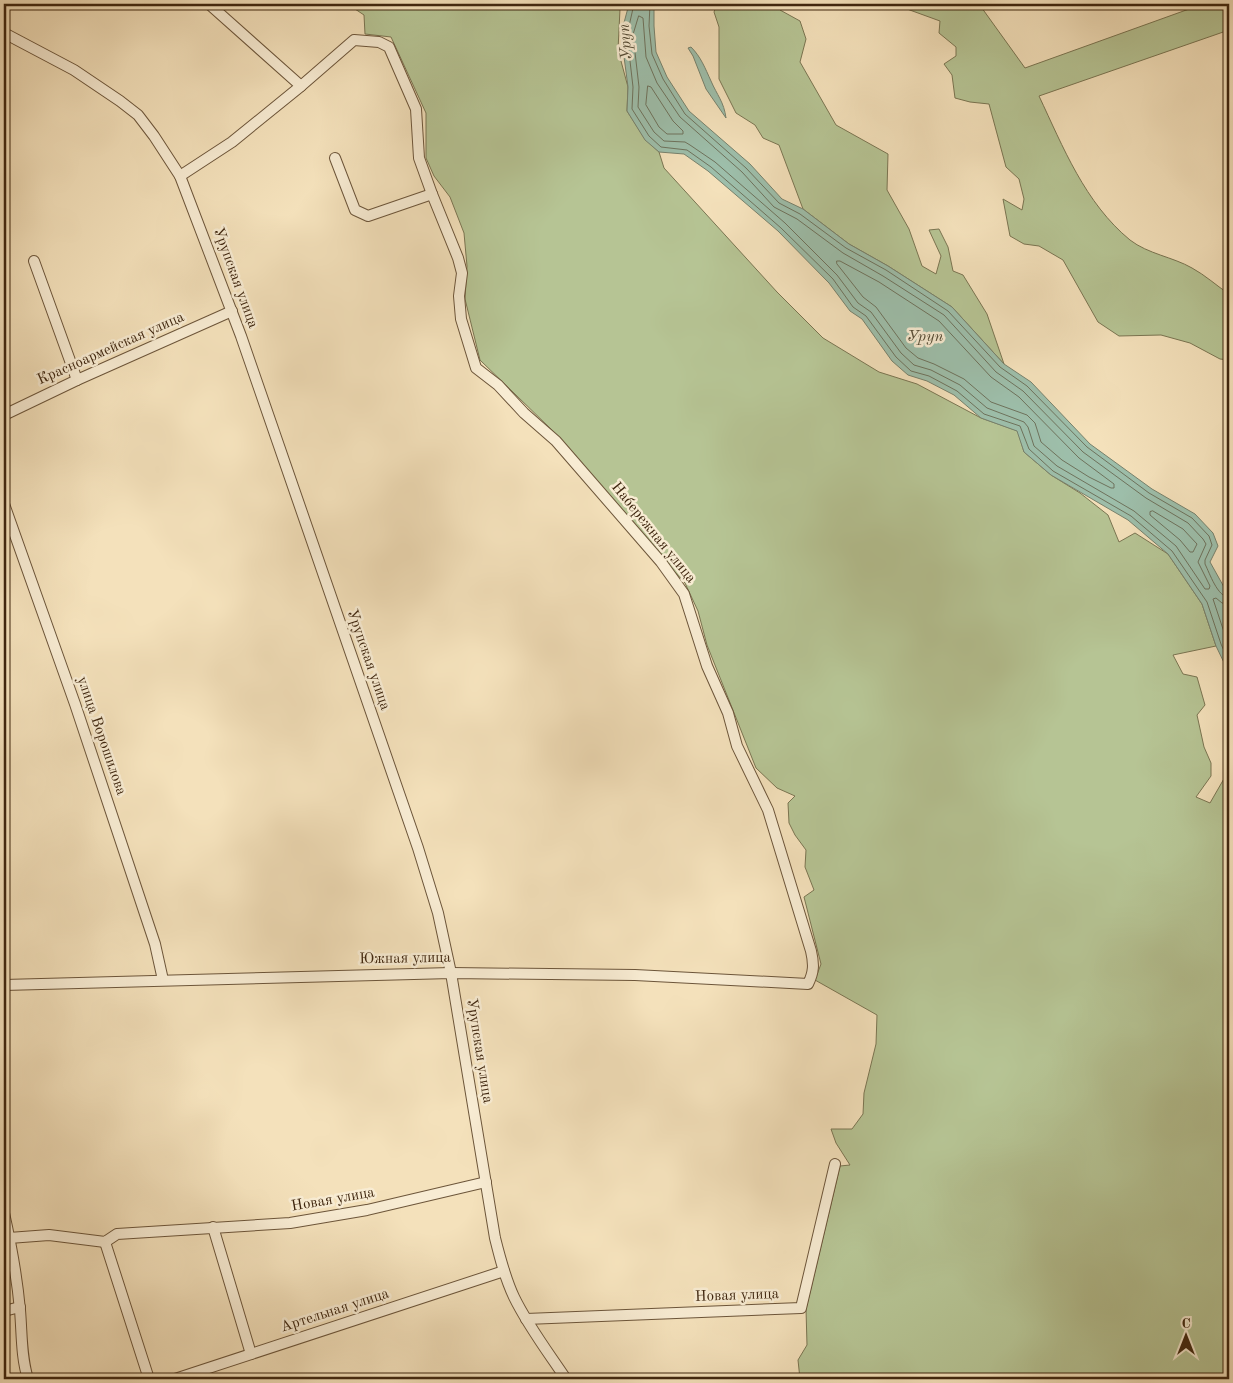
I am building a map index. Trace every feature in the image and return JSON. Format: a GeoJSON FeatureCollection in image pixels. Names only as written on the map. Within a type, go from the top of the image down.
{"type":"FeatureCollection","features":[{"type":"Feature","properties":{"kind":"street"},"geometry":{"type":"LineString","coordinates":[[180,176],[232,142],[301,86],[209,4]]}},
{"type":"Feature","properties":{"kind":"street","name":"Урупская улица"},"geometry":{"type":"LineString","coordinates":[[4,32],[74,70],[132,111],[154,136],[180,176],[232,311],[418,848],[438,913],[451,973],[495,1238],[504,1271],[526,1319],[566,1379]]}},
{"type":"Feature","properties":{"kind":"street","name":"Набережная улица"},"geometry":{"type":"LineString","coordinates":[[301,86],[354,40],[379,42],[389,47],[416,109],[419,158],[462,273],[459,296],[461,319],[476,368],[498,385],[524,413],[556,441],[661,562],[684,594],[707,666],[728,713],[737,746],[771,820],[811,951],[814,966],[808,984]]}},
{"type":"Feature","properties":{"kind":"street"},"geometry":{"type":"LineString","coordinates":[[336,158],[355,210],[368,216],[432,194]]}},
{"type":"Feature","properties":{"kind":"street"},"geometry":{"type":"LineString","coordinates":[[34,261],[77,380]]}},
{"type":"Feature","properties":{"kind":"street","name":"Красноармейская улица"},"geometry":{"type":"LineString","coordinates":[[4,414],[232,311]]}},
{"type":"Feature","properties":{"kind":"street","name":"улица Ворошилова"},"geometry":{"type":"LineString","coordinates":[[4,504],[78,713],[155,944],[163,980]]}},
{"type":"Feature","properties":{"kind":"street","name":"Южная улица"},"geometry":{"type":"LineString","coordinates":[[4,985],[451,973],[635,975],[808,984]]}},
{"type":"Feature","properties":{"kind":"street","name":"Новая улица"},"geometry":{"type":"LineString","coordinates":[[526,1319],[801,1308],[835,1164]]}},
{"type":"Feature","properties":{"kind":"street","name":"Новая улица"},"geometry":{"type":"LineString","coordinates":[[10,1238],[49,1235],[105,1242],[117,1234],[290,1223],[366,1210],[486,1182]]}},
{"type":"Feature","properties":{"kind":"street"},"geometry":{"type":"LineString","coordinates":[[4,1213],[10,1238],[20,1307],[24,1367],[28,1379]]}},
{"type":"Feature","properties":{"kind":"street"},"geometry":{"type":"LineString","coordinates":[[213,1227],[251,1354]]}},
{"type":"Feature","properties":{"kind":"street"},"geometry":{"type":"LineString","coordinates":[[105,1242],[149,1379]]}},
{"type":"Feature","properties":{"kind":"street","name":"Артельная улица"},"geometry":{"type":"LineString","coordinates":[[175,1379],[504,1271]]}},
{"type":"Feature","properties":{"kind":"street"},"geometry":{"type":"LineString","coordinates":[[4,1310],[20,1307]]}},
{"type":"Feature","properties":{"kind":"shaded area"},"geometry":{"type":"Polygon","coordinates":[[[343,4],[623,4],[620,9],[618,50],[628,87],[627,111],[645,139],[659,152],[664,168],[777,292],[823,338],[879,372],[917,384],[981,418],[1018,431],[1024,452],[1051,475],[1080,493],[1108,515],[1119,542],[1135,533],[1168,554],[1202,604],[1216,646],[1173,655],[1183,674],[1197,677],[1205,705],[1197,715],[1204,747],[1211,763],[1211,776],[1196,797],[1210,803],[1229,770],[1229,1379],[800,1379],[798,1360],[807,1345],[806,1309],[840,1166],[850,1165],[836,1143],[831,1129],[852,1129],[863,1114],[864,1093],[876,1044],[877,1015],[815,980],[821,964],[804,897],[814,890],[805,867],[806,850],[789,823],[788,803],[795,796],[777,788],[756,768],[707,645],[698,611],[685,583],[575,464],[553,431],[480,360],[465,299],[467,266],[464,233],[450,197],[434,176],[426,158],[426,113],[391,37],[365,34],[364,15],[349,5],[343,4]]]}},
{"type":"Feature","properties":{"kind":"shaded area"},"geometry":{"type":"Polygon","coordinates":[[[717,4],[780,4],[780,10],[800,21],[806,39],[800,62],[836,125],[888,154],[887,190],[909,229],[922,266],[936,274],[941,256],[929,230],[939,229],[948,247],[953,271],[963,275],[987,314],[1004,364],[952,307],[888,266],[849,244],[803,209],[779,145],[763,138],[755,125],[736,113],[719,79],[719,27],[714,12],[717,4]]]}},
{"type":"Feature","properties":{"kind":"shaded area"},"geometry":{"type":"Polygon","coordinates":[[[906,4],[979,4],[1025,68],[1203,4],[1229,4],[1229,30],[1039,96],[1066,154],[1088,192],[1114,225],[1137,245],[1192,268],[1229,294],[1229,360],[1220,359],[1190,343],[1161,335],[1119,336],[1098,322],[1063,260],[1039,246],[1024,244],[1010,236],[1003,199],[1022,210],[1024,199],[1019,179],[1006,167],[989,104],[955,98],[952,75],[944,64],[956,56],[956,47],[939,33],[940,21],[907,9],[906,4]]]}},
{"type":"Feature","properties":{"kind":"water","name":"Уруп"},"geometry":{"type":"Polygon","coordinates":[[[629,4],[656,4],[654,6],[654,26],[656,52],[667,77],[689,111],[750,164],[782,199],[803,209],[849,244],[888,266],[952,307],[1004,364],[1031,382],[1090,444],[1152,489],[1195,514],[1213,533],[1218,546],[1210,562],[1229,596],[1229,673],[1216,646],[1202,604],[1168,554],[1128,520],[1051,475],[1024,452],[1017,431],[981,418],[954,395],[927,381],[908,375],[892,361],[862,319],[850,311],[829,283],[778,231],[708,171],[684,154],[659,152],[645,140],[627,111],[628,87],[621,34],[629,4]]]}},
{"type":"Feature","properties":{"kind":"water"},"geometry":{"type":"Polygon","coordinates":[[[691,47],[705,67],[722,103],[726,118],[706,89],[688,48],[691,47]]]}}]}
